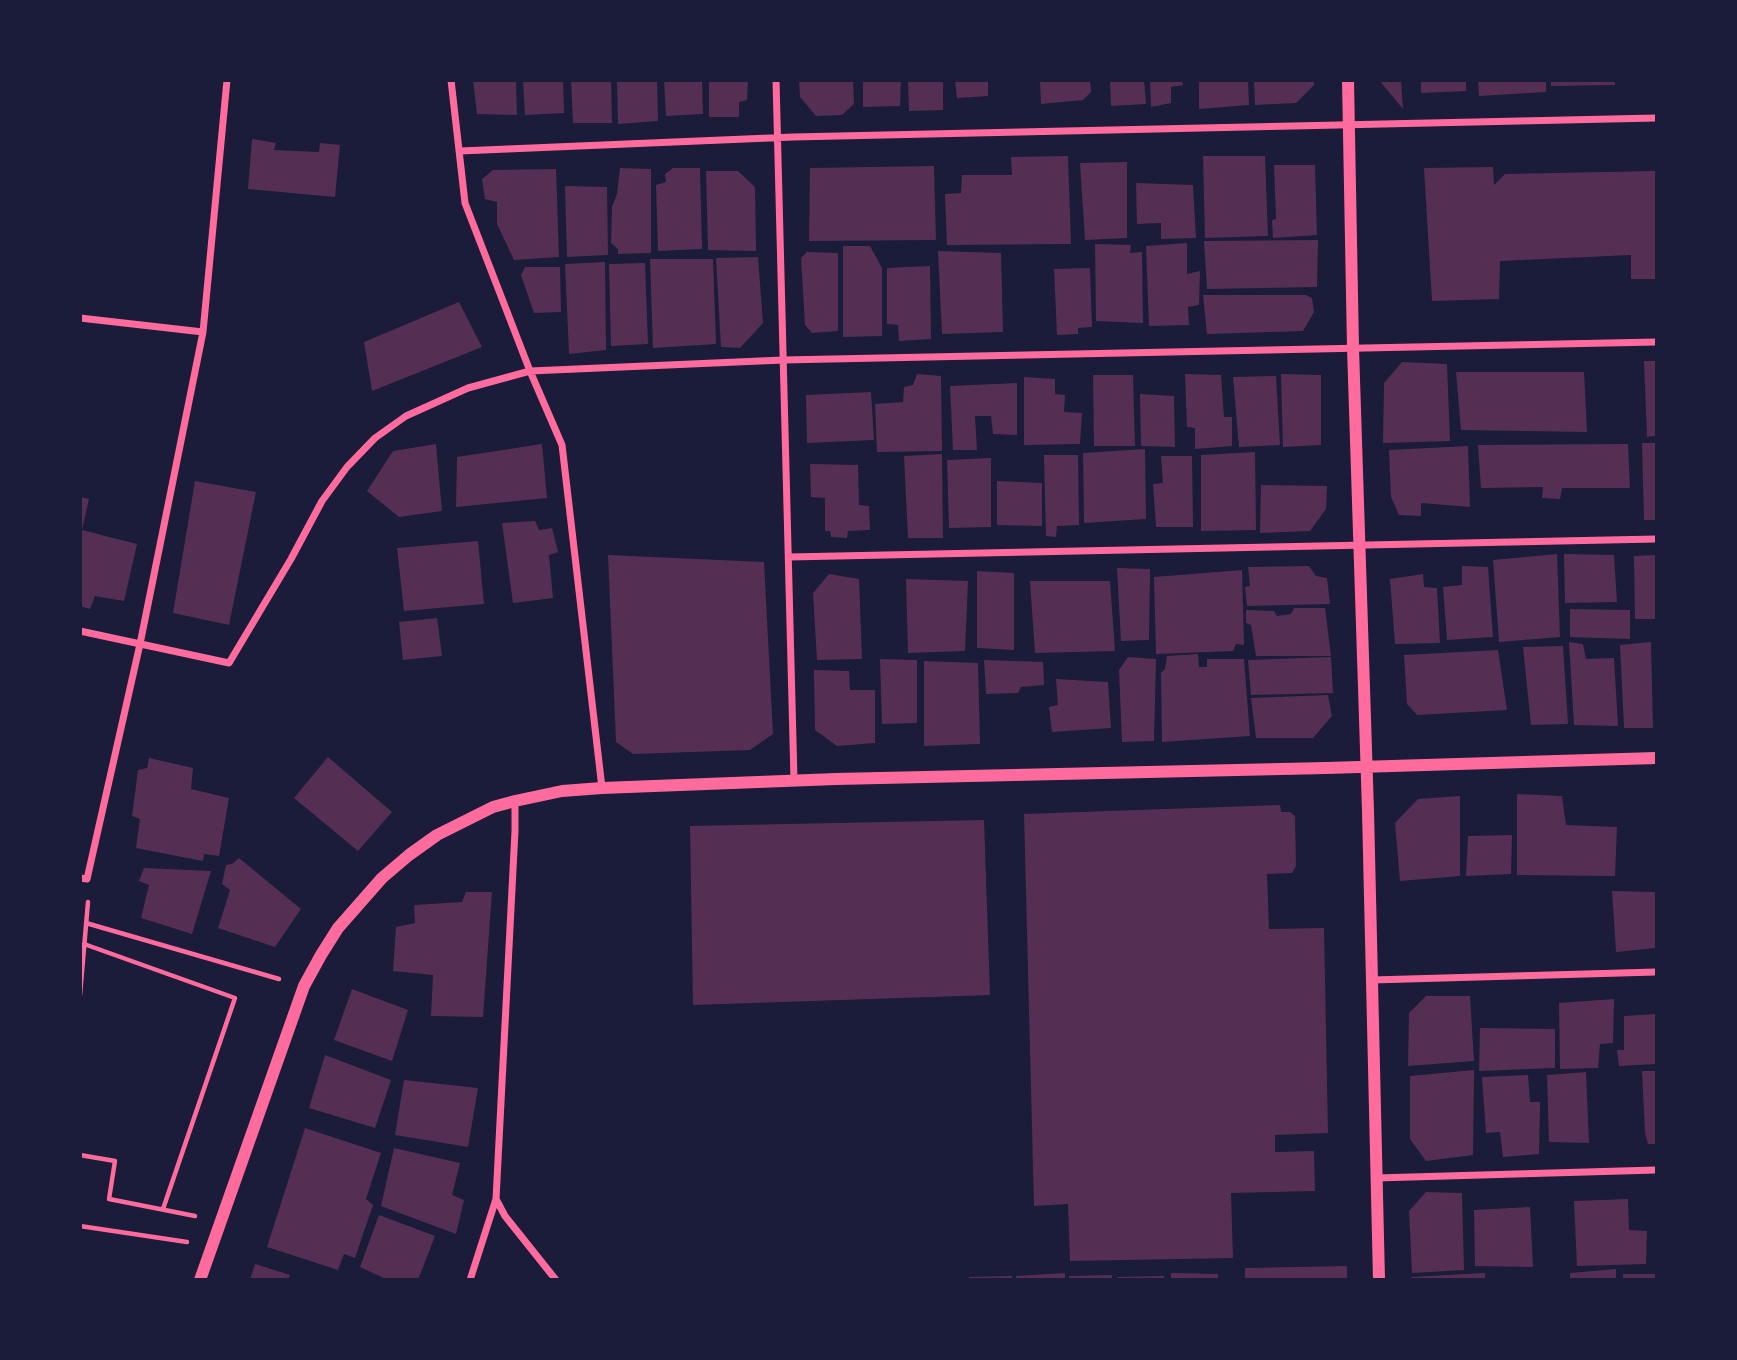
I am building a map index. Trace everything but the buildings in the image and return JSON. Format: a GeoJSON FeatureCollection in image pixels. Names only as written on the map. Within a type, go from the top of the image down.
{"type":"FeatureCollection","features":[{"type":"Feature","properties":{"kind":"street"},"geometry":{"type":"LineString","coordinates":[[84,879],[140,644],[203,331],[227,80]]}},
{"type":"Feature","properties":{"kind":"street"},"geometry":{"type":"LineString","coordinates":[[451,80],[465,203],[530,371],[562,445],[602,788]]}},
{"type":"Feature","properties":{"kind":"street"},"geometry":{"type":"LineString","coordinates":[[776,80],[794,780]]}},
{"type":"Feature","properties":{"kind":"street"},"geometry":{"type":"LineString","coordinates":[[1348,80],[1379,1279]]}},
{"type":"Feature","properties":{"kind":"street"},"geometry":{"type":"LineString","coordinates":[[460,151],[778,138],[1657,118]]}},
{"type":"Feature","properties":{"kind":"street"},"geometry":{"type":"LineString","coordinates":[[80,318],[203,331]]}},
{"type":"Feature","properties":{"kind":"street"},"geometry":{"type":"LineString","coordinates":[[80,631],[229,663],[322,501],[347,467],[375,438],[405,416],[468,388],[530,371],[783,360],[1657,342]]}},
{"type":"Feature","properties":{"kind":"street"},"geometry":{"type":"LineString","coordinates":[[789,557],[1657,539]]}},
{"type":"Feature","properties":{"kind":"street"},"geometry":{"type":"LineString","coordinates":[[200,1279],[304,986],[338,928],[382,878],[409,855],[437,835],[493,807],[562,791],[602,788],[794,780],[1657,758]]}},
{"type":"Feature","properties":{"kind":"street"},"geometry":{"type":"LineString","coordinates":[[470,1279],[496,1199],[515,801]]}},
{"type":"Feature","properties":{"kind":"street"},"geometry":{"type":"LineString","coordinates":[[1372,980],[1657,972]]}},
{"type":"Feature","properties":{"kind":"street"},"geometry":{"type":"LineString","coordinates":[[1376,1178],[1657,1170]]}},
{"type":"Feature","properties":{"kind":"street"},"geometry":{"type":"LineString","coordinates":[[496,1199],[505,1216],[556,1279]]}},
{"type":"Feature","properties":{"kind":"path"},"geometry":{"type":"LineString","coordinates":[[80,995],[88,900],[84,879]]}},
{"type":"Feature","properties":{"kind":"path"},"geometry":{"type":"LineString","coordinates":[[86,923],[304,986]]}},
{"type":"Feature","properties":{"kind":"path"},"geometry":{"type":"LineString","coordinates":[[83,944],[235,998],[163,1209]]}},
{"type":"Feature","properties":{"kind":"path"},"geometry":{"type":"LineString","coordinates":[[80,1155],[115,1161],[109,1199],[195,1216]]}},
{"type":"Feature","properties":{"kind":"path"},"geometry":{"type":"LineString","coordinates":[[80,1226],[212,1245]]}}]}
